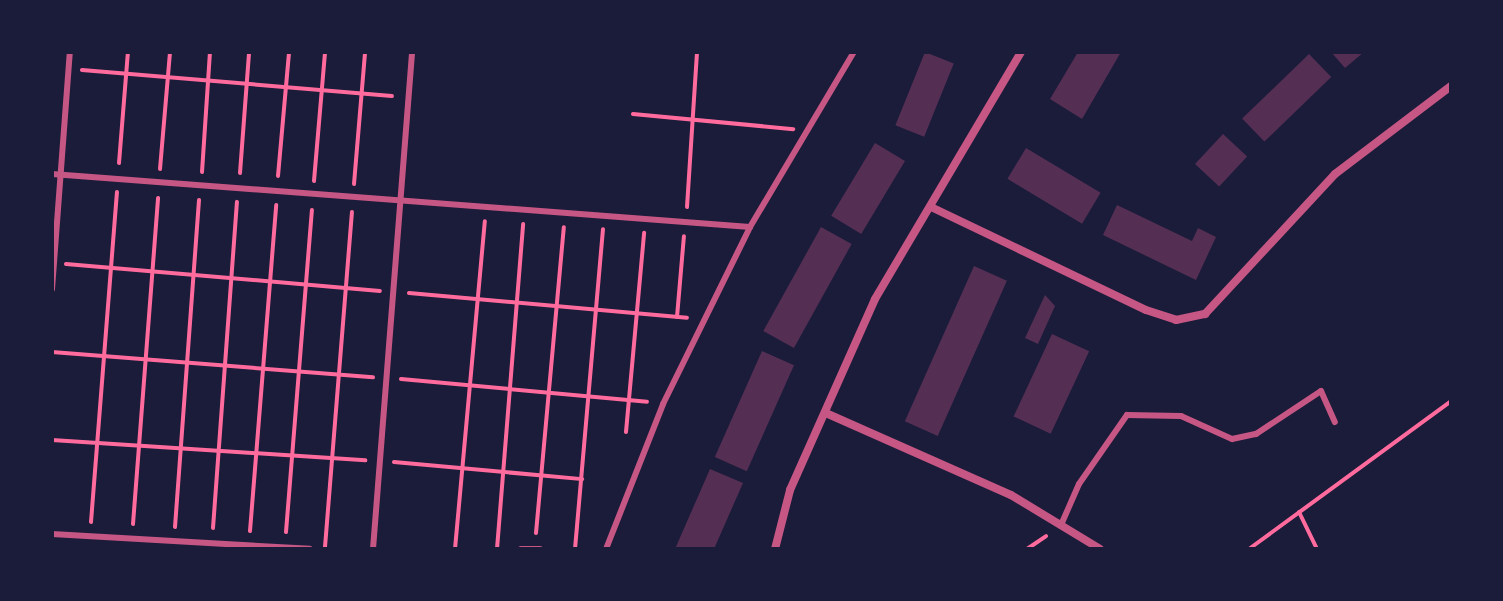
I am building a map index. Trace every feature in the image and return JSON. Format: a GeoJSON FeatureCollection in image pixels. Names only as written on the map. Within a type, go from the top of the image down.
{"type":"FeatureCollection","features":[{"type":"Feature","properties":{"kind":"street"},"geometry":{"type":"LineString","coordinates":[[775,549],[790,490],[828,414],[875,299],[1021,52]]}},
{"type":"Feature","properties":{"kind":"street"},"geometry":{"type":"LineString","coordinates":[[931,207],[1146,310],[1176,320],[1205,314],[1335,174],[1451,86]]}},
{"type":"Feature","properties":{"kind":"street"},"geometry":{"type":"LineString","coordinates":[[828,414],[1000,490],[1100,549]]}},
{"type":"Feature","properties":{"kind":"lane"},"geometry":{"type":"LineString","coordinates":[[52,289],[70,52]]}},
{"type":"Feature","properties":{"kind":"lane"},"geometry":{"type":"LineString","coordinates":[[373,549],[412,52]]}},
{"type":"Feature","properties":{"kind":"lane"},"geometry":{"type":"LineString","coordinates":[[606,549],[663,404],[750,227],[854,52]]}},
{"type":"Feature","properties":{"kind":"lane"},"geometry":{"type":"LineString","coordinates":[[52,174],[750,227]]}},
{"type":"Feature","properties":{"kind":"lane"},"geometry":{"type":"LineString","coordinates":[[1061,525],[1079,484],[1127,415],[1181,416],[1232,439],[1256,434],[1321,391],[1335,422]]}},
{"type":"Feature","properties":{"kind":"lane"},"geometry":{"type":"LineString","coordinates":[[52,534],[310,549]]}},
{"type":"Feature","properties":{"kind":"lane"},"geometry":{"type":"LineString","coordinates":[[521,549],[537,549]]}},
{"type":"Feature","properties":{"kind":"path"},"geometry":{"type":"LineString","coordinates":[[90,536],[128,52]]}},
{"type":"Feature","properties":{"kind":"path"},"geometry":{"type":"LineString","coordinates":[[132,538],[170,52]]}},
{"type":"Feature","properties":{"kind":"path"},"geometry":{"type":"LineString","coordinates":[[175,541],[185,363],[210,52]]}},
{"type":"Feature","properties":{"kind":"path"},"geometry":{"type":"LineString","coordinates":[[212,543],[249,52]]}},
{"type":"Feature","properties":{"kind":"path"},"geometry":{"type":"LineString","coordinates":[[248,545],[289,52]]}},
{"type":"Feature","properties":{"kind":"path"},"geometry":{"type":"LineString","coordinates":[[285,548],[325,52]]}},
{"type":"Feature","properties":{"kind":"path"},"geometry":{"type":"LineString","coordinates":[[325,549],[365,52]]}},
{"type":"Feature","properties":{"kind":"path"},"geometry":{"type":"LineString","coordinates":[[677,317],[697,52]]}},
{"type":"Feature","properties":{"kind":"path"},"geometry":{"type":"LineString","coordinates":[[69,69],[409,97]]}},
{"type":"Feature","properties":{"kind":"path"},"geometry":{"type":"LineString","coordinates":[[633,114],[693,121],[705,116],[807,131]]}},
{"type":"Feature","properties":{"kind":"path"},"geometry":{"type":"LineString","coordinates":[[455,549],[486,207]]}},
{"type":"Feature","properties":{"kind":"path"},"geometry":{"type":"LineString","coordinates":[[497,549],[525,210]]}},
{"type":"Feature","properties":{"kind":"path"},"geometry":{"type":"LineString","coordinates":[[537,549],[565,213]]}},
{"type":"Feature","properties":{"kind":"path"},"geometry":{"type":"LineString","coordinates":[[575,549],[604,216]]}},
{"type":"Feature","properties":{"kind":"path"},"geometry":{"type":"LineString","coordinates":[[626,432],[645,219]]}},
{"type":"Feature","properties":{"kind":"path"},"geometry":{"type":"LineString","coordinates":[[52,352],[549,391],[663,404]]}},
{"type":"Feature","properties":{"kind":"path"},"geometry":{"type":"LineString","coordinates":[[1249,549],[1451,401]]}},
{"type":"Feature","properties":{"kind":"path"},"geometry":{"type":"LineString","coordinates":[[52,440],[380,461],[582,479]]}},
{"type":"Feature","properties":{"kind":"path"},"geometry":{"type":"LineString","coordinates":[[1299,511],[1317,549]]}},
{"type":"Feature","properties":{"kind":"path"},"geometry":{"type":"LineString","coordinates":[[1039,541],[1045,549]]}},
{"type":"Feature","properties":{"kind":"building"},"geometry":{"type":"Polygon","coordinates":[[[925,52],[954,64],[924,137],[895,125],[925,52]]]}},
{"type":"Feature","properties":{"kind":"building"},"geometry":{"type":"Polygon","coordinates":[[[1078,52],[1121,52],[1082,119],[1050,99],[1078,52]]]}},
{"type":"Feature","properties":{"kind":"building"},"geometry":{"type":"Polygon","coordinates":[[[1331,52],[1364,52],[1345,68],[1331,52]]]}},
{"type":"Feature","properties":{"kind":"building"},"geometry":{"type":"Polygon","coordinates":[[[1309,54],[1331,77],[1264,142],[1242,119],[1309,54]]]}},
{"type":"Feature","properties":{"kind":"building"},"geometry":{"type":"Polygon","coordinates":[[[1223,134],[1247,157],[1219,186],[1195,164],[1223,134]]]}},
{"type":"Feature","properties":{"kind":"building"},"geometry":{"type":"Polygon","coordinates":[[[875,143],[905,161],[861,234],[831,216],[875,143]]]}},
{"type":"Feature","properties":{"kind":"building"},"geometry":{"type":"Polygon","coordinates":[[[1026,148],[1101,193],[1082,224],[1007,179],[1026,148]]]}},
{"type":"Feature","properties":{"kind":"building"},"geometry":{"type":"Polygon","coordinates":[[[1117,205],[1192,241],[1198,228],[1216,237],[1196,280],[1103,235],[1117,205]]]}},
{"type":"Feature","properties":{"kind":"building"},"geometry":{"type":"Polygon","coordinates":[[[821,227],[852,244],[794,348],[763,331],[821,227]]]}},
{"type":"Feature","properties":{"kind":"building"},"geometry":{"type":"Polygon","coordinates":[[[974,266],[1007,281],[938,436],[905,421],[974,266]]]}},
{"type":"Feature","properties":{"kind":"building"},"geometry":{"type":"Polygon","coordinates":[[[1045,295],[1055,306],[1038,344],[1025,338],[1045,295]]]}},
{"type":"Feature","properties":{"kind":"building"},"geometry":{"type":"Polygon","coordinates":[[[1052,334],[1089,351],[1051,434],[1014,416],[1052,334]]]}},
{"type":"Feature","properties":{"kind":"building"},"geometry":{"type":"Polygon","coordinates":[[[762,351],[794,365],[747,471],[715,457],[762,351]]]}},
{"type":"Feature","properties":{"kind":"building"},"geometry":{"type":"Polygon","coordinates":[[[710,469],[743,483],[714,549],[675,549],[710,469]]]}}]}
